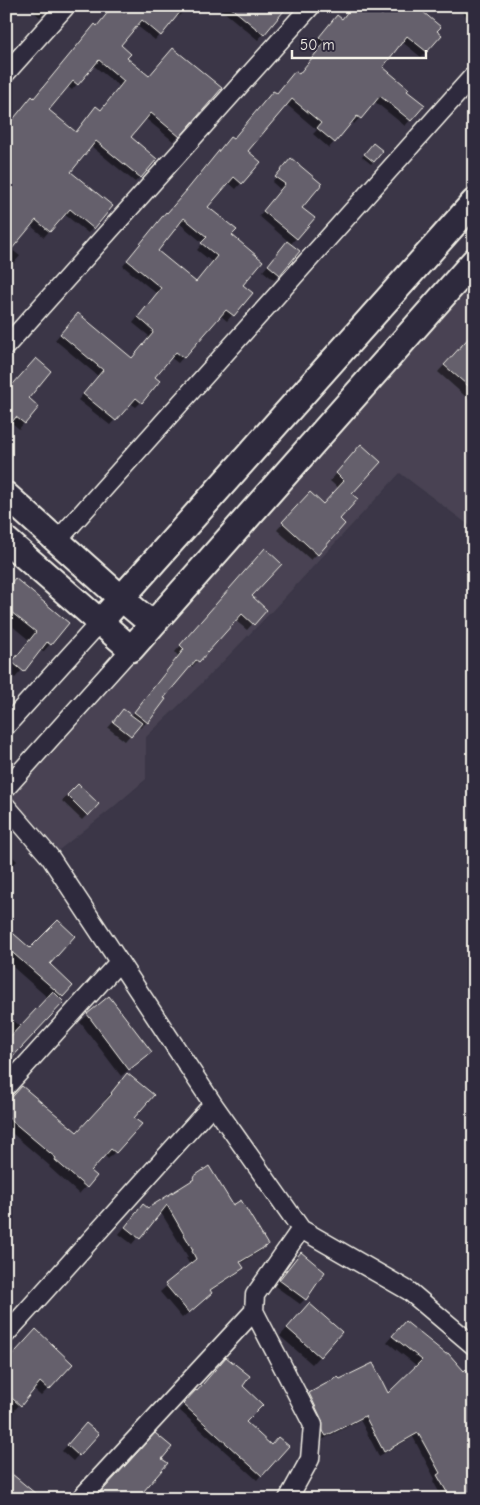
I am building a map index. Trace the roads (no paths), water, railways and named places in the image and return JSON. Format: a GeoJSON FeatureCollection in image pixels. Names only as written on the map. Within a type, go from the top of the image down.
{"type":"FeatureCollection","features":[{"type":"Feature","properties":{"kind":"street"},"geometry":{"type":"LineString","coordinates":[[6,73],[66,6]]}},
{"type":"Feature","properties":{"kind":"street"},"geometry":{"type":"LineString","coordinates":[[6,346],[311,6]]}},
{"type":"Feature","properties":{"kind":"street"},"geometry":{"type":"LineString","coordinates":[[57,541],[474,75]]}},
{"type":"Feature","properties":{"kind":"street"},"geometry":{"type":"LineString","coordinates":[[6,726],[474,202]]}},
{"type":"Feature","properties":{"kind":"street"},"geometry":{"type":"LineString","coordinates":[[6,788],[474,260]]}},
{"type":"Feature","properties":{"kind":"street"},"geometry":{"type":"LineString","coordinates":[[6,495],[152,624]]}},
{"type":"Feature","properties":{"kind":"street"},"geometry":{"type":"LineString","coordinates":[[7,542],[101,621],[131,649]]}},
{"type":"Feature","properties":{"kind":"street"},"geometry":{"type":"LineString","coordinates":[[6,806],[50,857],[213,1104],[301,1229],[409,1291],[474,1346]]}},
{"type":"Feature","properties":{"kind":"street"},"geometry":{"type":"LineString","coordinates":[[6,1086],[119,962]]}},
{"type":"Feature","properties":{"kind":"street"},"geometry":{"type":"LineString","coordinates":[[6,1334],[213,1104]]}},
{"type":"Feature","properties":{"kind":"street"},"geometry":{"type":"LineString","coordinates":[[288,1499],[310,1459],[313,1425],[254,1311],[255,1295],[301,1229]]}},
{"type":"Feature","properties":{"kind":"street"},"geometry":{"type":"LineString","coordinates":[[80,1499],[254,1311]]}}]}
